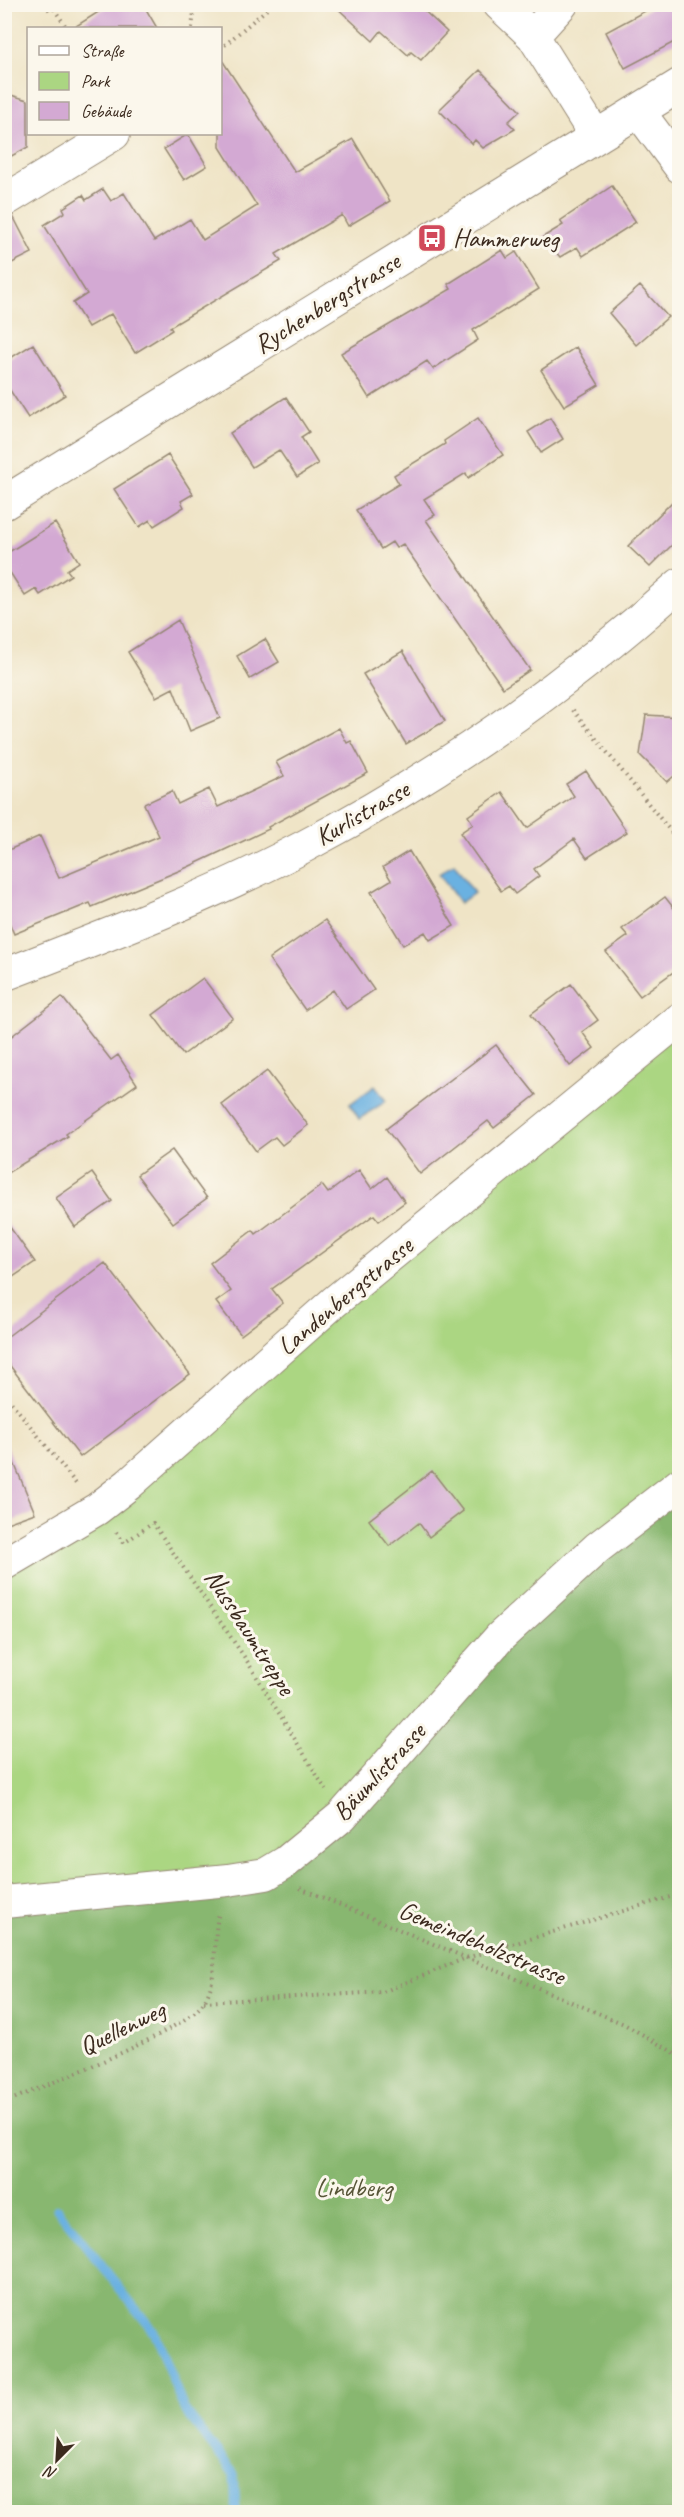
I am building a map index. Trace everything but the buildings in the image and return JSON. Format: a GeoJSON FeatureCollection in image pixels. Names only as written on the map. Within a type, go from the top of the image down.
{"type":"FeatureCollection","features":[{"type":"Feature","properties":{"kind":"street"},"geometry":{"type":"LineString","coordinates":[[499,4],[533,36],[596,135]]}},
{"type":"Feature","properties":{"kind":"street"},"geometry":{"type":"LineString","coordinates":[[533,36],[562,4]]}},
{"type":"Feature","properties":{"kind":"street","name":"Rychenbergstrasse"},"geometry":{"type":"LineString","coordinates":[[4,503],[680,85]]}},
{"type":"Feature","properties":{"kind":"street"},"geometry":{"type":"LineString","coordinates":[[639,112],[680,167]]}},
{"type":"Feature","properties":{"kind":"street"},"geometry":{"type":"LineString","coordinates":[[4,201],[112,135]]}},
{"type":"Feature","properties":{"kind":"street","name":"Kurlistrasse"},"geometry":{"type":"LineString","coordinates":[[4,975],[225,885],[303,847],[378,806],[458,755],[554,687],[680,584]]}},
{"type":"Feature","properties":{"kind":"street","name":"Landenbergstrasse"},"geometry":{"type":"LineString","coordinates":[[4,1564],[97,1509],[129,1484],[334,1302],[680,1019]]}},
{"type":"Feature","properties":{"kind":"street","name":"Bäumlistrasse"},"geometry":{"type":"LineString","coordinates":[[4,1902],[228,1880],[266,1874],[286,1862],[342,1816],[500,1637],[597,1548],[680,1484]]}},
{"type":"Feature","properties":{"kind":"path"},"geometry":{"type":"LineString","coordinates":[[45,4],[50,11],[61,4]]}},
{"type":"Feature","properties":{"kind":"path"},"geometry":{"type":"LineString","coordinates":[[192,27],[195,4]]}},
{"type":"Feature","properties":{"kind":"path"},"geometry":{"type":"LineString","coordinates":[[222,47],[273,4]]}},
{"type":"Feature","properties":{"kind":"path"},"geometry":{"type":"LineString","coordinates":[[54,9],[66,27]]}},
{"type":"Feature","properties":{"kind":"path"},"geometry":{"type":"LineString","coordinates":[[554,687],[680,843]]}},
{"type":"Feature","properties":{"kind":"path"},"geometry":{"type":"LineString","coordinates":[[4,1393],[80,1488]]}},
{"type":"Feature","properties":{"kind":"path","name":"Nussbaumtreppe"},"geometry":{"type":"LineString","coordinates":[[110,1524],[124,1543],[153,1523],[247,1660],[342,1816]]}},
{"type":"Feature","properties":{"kind":"path","name":"Gemeindeholzstrasse"},"geometry":{"type":"LineString","coordinates":[[266,1874],[624,2024],[680,2056]]}},
{"type":"Feature","properties":{"kind":"path"},"geometry":{"type":"LineString","coordinates":[[228,1880],[215,1928],[214,1967],[204,2002],[383,1992],[466,1958],[680,1894]]}},
{"type":"Feature","properties":{"kind":"path","name":"Quellenweg"},"geometry":{"type":"LineString","coordinates":[[4,2103],[175,2027],[204,2002]]}},
{"type":"Feature","properties":{"kind":"green space"},"geometry":{"type":"Polygon","coordinates":[[[679,1019],[679,1484],[286,1862],[5,1902],[5,1564],[97,1509],[679,1019]]]}},
{"type":"Feature","properties":{"kind":"green space","name":"Lindberg"},"geometry":{"type":"Polygon","coordinates":[[[679,1484],[679,2512],[5,2512],[5,1902],[266,1874],[500,1637],[679,1484]]]}},
{"type":"Feature","properties":{"kind":"water"},"geometry":{"type":"Polygon","coordinates":[[[454,864],[474,893],[460,903],[439,874],[454,864]]]}},
{"type":"Feature","properties":{"kind":"water"},"geometry":{"type":"Polygon","coordinates":[[[375,1086],[386,1101],[359,1119],[350,1104],[375,1086]]]}},
{"type":"Feature","properties":{"kind":"waterway"},"geometry":{"type":"LineString","coordinates":[[57,2209],[154,2332],[184,2409],[234,2474],[236,2512]]}},
{"type":"Feature","properties":{"kind":"place","name":"Hammerweg"},"geometry":{"type":"Point","coordinates":[432,238]}}]}
